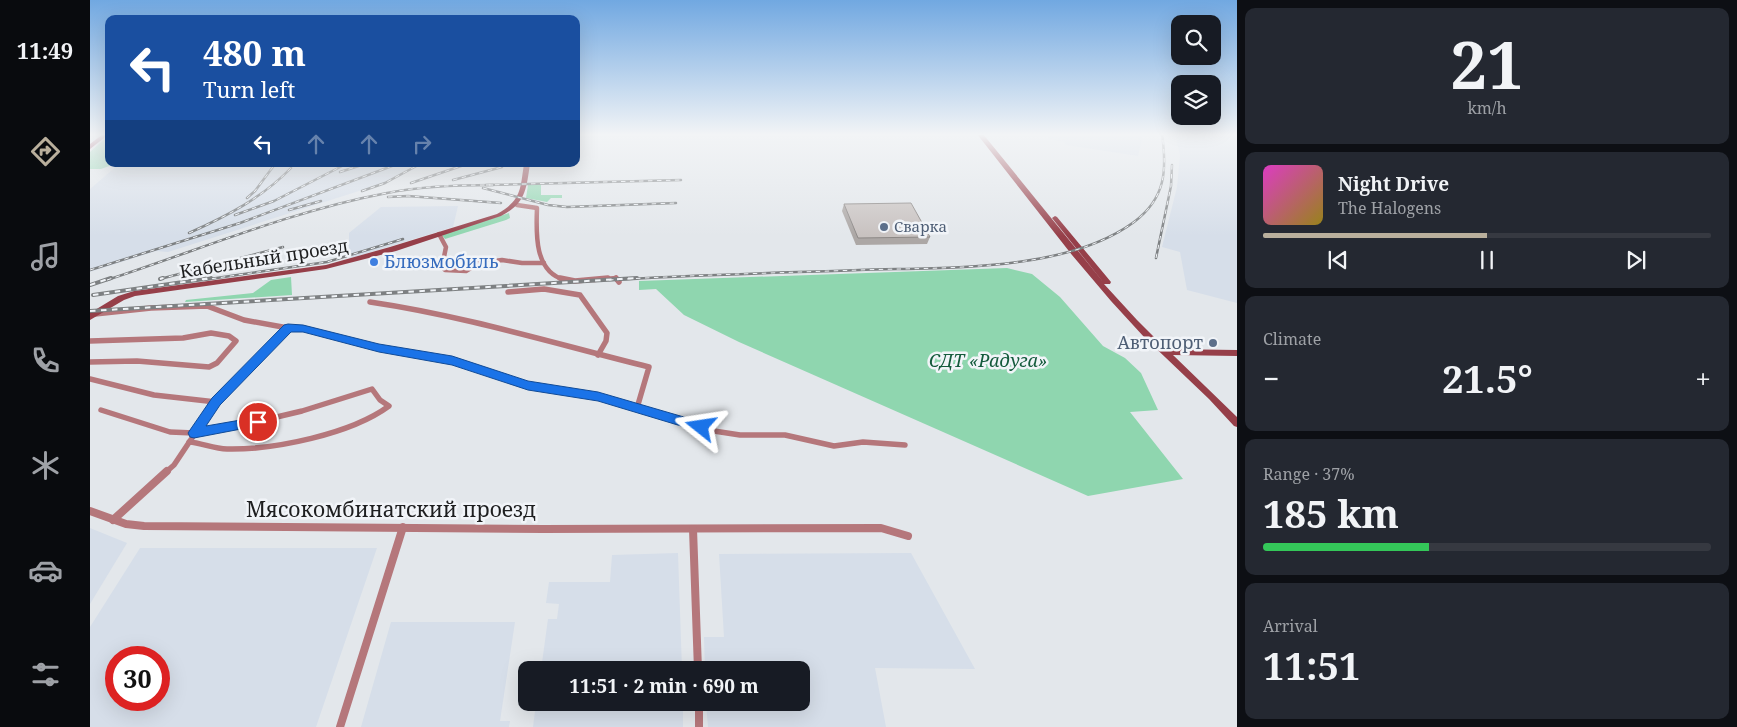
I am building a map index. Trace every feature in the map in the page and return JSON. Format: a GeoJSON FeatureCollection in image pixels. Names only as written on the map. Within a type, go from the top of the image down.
{"type":"FeatureCollection","features":[{"type":"Feature","properties":{"kind":"street"},"geometry":{"type":"LineString","coordinates":[[526,168],[517,205],[537,208],[536,239],[544,263],[560,279],[616,278],[619,282]]}},
{"type":"Feature","properties":{"kind":"street"},"geometry":{"type":"LineString","coordinates":[[1010,168],[1114,299],[1169,352],[1237,423]]}},
{"type":"Feature","properties":{"kind":"street","name":"Кабельный проезд"},"geometry":{"type":"LineString","coordinates":[[92,316],[121,298],[134,294],[326,267],[368,256],[499,215],[517,205]]}},
{"type":"Feature","properties":{"kind":"street"},"geometry":{"type":"LineString","coordinates":[[438,234],[446,247],[442,267],[445,270],[466,271],[479,263],[502,260],[544,263]]}},
{"type":"Feature","properties":{"kind":"street"},"geometry":{"type":"LineString","coordinates":[[508,292],[534,288],[560,289],[580,295],[586,306],[607,332],[607,339],[598,355]]}},
{"type":"Feature","properties":{"kind":"street"},"geometry":{"type":"LineString","coordinates":[[370,302],[405,306],[453,317],[649,367],[637,408]]}},
{"type":"Feature","properties":{"kind":"street"},"geometry":{"type":"LineString","coordinates":[[92,316],[201,306],[244,320],[288,328],[303,328],[379,348],[452,360],[528,385],[598,396],[714,431],[740,435],[785,436],[834,446],[864,442],[905,445]]}},
{"type":"Feature","properties":{"kind":"street"},"geometry":{"type":"LineString","coordinates":[[113,520],[174,465],[216,402],[288,328]]}},
{"type":"Feature","properties":{"kind":"street"},"geometry":{"type":"LineString","coordinates":[[90,341],[183,338],[211,333],[230,336],[236,341],[217,363],[209,366],[137,361],[90,362]]}},
{"type":"Feature","properties":{"kind":"street"},"geometry":{"type":"LineString","coordinates":[[1169,352],[1237,353]]}},
{"type":"Feature","properties":{"kind":"street"},"geometry":{"type":"LineString","coordinates":[[1169,352],[1237,413]]}},
{"type":"Feature","properties":{"kind":"street"},"geometry":{"type":"LineString","coordinates":[[90,379],[154,395],[216,402]]}},
{"type":"Feature","properties":{"kind":"street"},"geometry":{"type":"LineString","coordinates":[[101,410],[170,432],[194,433],[243,425],[294,413],[372,389],[380,400],[389,406],[384,412],[364,420],[296,442],[224,449],[200,442],[189,442]]}},
{"type":"Feature","properties":{"kind":"street","name":"Мясокомбинатский проезд"},"geometry":{"type":"LineString","coordinates":[[90,511],[126,524],[144,526],[693,529],[881,528],[908,536]]}},
{"type":"Feature","properties":{"kind":"street"},"geometry":{"type":"LineString","coordinates":[[340,727],[403,527]]}},
{"type":"Feature","properties":{"kind":"street"},"geometry":{"type":"LineString","coordinates":[[693,529],[698,661]]}},
{"type":"Feature","properties":{"kind":"street"},"geometry":{"type":"LineString","coordinates":[[698,711],[699,727]]}},
{"type":"Feature","properties":{"kind":"shaded area"},"geometry":{"type":"Polygon","coordinates":[[[114,168],[409,168],[384,183],[168,252],[156,251],[90,272],[90,189],[114,168]]]}},
{"type":"Feature","properties":{"kind":"shaded area"},"geometry":{"type":"Polygon","coordinates":[[[1179,168],[1237,168],[1237,303],[1187,290],[1180,252],[1162,247],[1177,187],[1179,168]]]}},
{"type":"Feature","properties":{"kind":"shaded area"},"geometry":{"type":"Polygon","coordinates":[[[458,206],[453,227],[349,259],[349,233],[381,207],[458,206]]]}},
{"type":"Feature","properties":{"kind":"shaded area"},"geometry":{"type":"Polygon","coordinates":[[[90,528],[127,543],[90,604],[90,528]]]}},
{"type":"Feature","properties":{"kind":"shaded area"},"geometry":{"type":"Polygon","coordinates":[[[140,548],[377,548],[316,727],[90,727],[90,627],[140,548]]]}},
{"type":"Feature","properties":{"kind":"shaded area"},"geometry":{"type":"Polygon","coordinates":[[[678,553],[682,661],[542,661],[548,619],[557,619],[559,604],[546,603],[549,582],[610,582],[612,555],[678,553]]]}},
{"type":"Feature","properties":{"kind":"shaded area"},"geometry":{"type":"Polygon","coordinates":[[[911,553],[975,669],[875,668],[886,727],[708,727],[707,711],[810,711],[810,661],[705,661],[704,637],[724,637],[719,554],[911,553]]]}},
{"type":"Feature","properties":{"kind":"shaded area"},"geometry":{"type":"Polygon","coordinates":[[[391,622],[515,622],[500,721],[510,721],[509,727],[361,727],[391,622]]]}},
{"type":"Feature","properties":{"kind":"shaded area"},"geometry":{"type":"Polygon","coordinates":[[[535,711],[683,711],[683,727],[533,727],[535,711]]]}},
{"type":"Feature","properties":{"kind":"green space"},"geometry":{"type":"Polygon","coordinates":[[[541,184],[541,195],[562,195],[562,198],[551,198],[547,202],[526,198],[528,185],[541,184]]]}},
{"type":"Feature","properties":{"kind":"green space"},"geometry":{"type":"Polygon","coordinates":[[[509,213],[510,218],[506,220],[445,239],[442,235],[509,213]]]}},
{"type":"Feature","properties":{"kind":"green space","name":"СДТ «Радуга»"},"geometry":{"type":"Polygon","coordinates":[[[1007,268],[1032,274],[1060,297],[1103,346],[1125,358],[1141,373],[1158,410],[1130,412],[1183,479],[1088,496],[739,342],[684,315],[656,289],[639,290],[639,281],[1007,268]]]}},
{"type":"Feature","properties":{"kind":"green space"},"geometry":{"type":"Polygon","coordinates":[[[291,277],[292,295],[185,302],[186,300],[253,293],[271,280],[291,277]]]}},
{"type":"Feature","properties":{"kind":"building","name":"Сварка"},"geometry":{"type":"Polygon","coordinates":[[[911,203],[930,237],[858,238],[844,204],[911,203]]]}},
{"type":"Feature","properties":{"kind":"railway"},"geometry":{"type":"LineString","coordinates":[[247,198],[255,191],[272,168]]}},
{"type":"Feature","properties":{"kind":"railway"},"geometry":{"type":"LineString","coordinates":[[189,233],[217,220],[256,197],[291,168]]}},
{"type":"Feature","properties":{"kind":"railway"},"geometry":{"type":"LineString","coordinates":[[235,215],[274,201],[338,168]]}},
{"type":"Feature","properties":{"kind":"railway"},"geometry":{"type":"LineString","coordinates":[[340,172],[353,168]]}},
{"type":"Feature","properties":{"kind":"railway"},"geometry":{"type":"LineString","coordinates":[[90,270],[240,223],[387,168]]}},
{"type":"Feature","properties":{"kind":"railway"},"geometry":{"type":"LineString","coordinates":[[362,191],[385,183],[413,168]]}},
{"type":"Feature","properties":{"kind":"railway"},"geometry":{"type":"LineString","coordinates":[[411,183],[455,168]]}},
{"type":"Feature","properties":{"kind":"railway"},"geometry":{"type":"LineString","coordinates":[[453,180],[499,168]]}},
{"type":"Feature","properties":{"kind":"railway"},"geometry":{"type":"LineString","coordinates":[[609,280],[964,267],[1039,259],[1074,251],[1106,239],[1134,222],[1153,203],[1162,183],[1164,168]]}},
{"type":"Feature","properties":{"kind":"railway"},"geometry":{"type":"LineString","coordinates":[[1156,258],[1171,186],[1172,168]]}},
{"type":"Feature","properties":{"kind":"railway"},"geometry":{"type":"LineString","coordinates":[[486,185],[681,180]]}},
{"type":"Feature","properties":{"kind":"railway"},"geometry":{"type":"LineString","coordinates":[[107,280],[246,232],[351,201],[413,189],[493,185]]}},
{"type":"Feature","properties":{"kind":"railway"},"geometry":{"type":"LineString","coordinates":[[483,188],[548,205],[567,207],[676,203]]}},
{"type":"Feature","properties":{"kind":"railway"},"geometry":{"type":"LineString","coordinates":[[388,197],[408,196],[501,203]]}},
{"type":"Feature","properties":{"kind":"railway"},"geometry":{"type":"LineString","coordinates":[[289,210],[321,201]]}},
{"type":"Feature","properties":{"kind":"railway"},"geometry":{"type":"LineString","coordinates":[[203,280],[327,262],[403,239]]}},
{"type":"Feature","properties":{"kind":"railway"},"geometry":{"type":"LineString","coordinates":[[163,278],[160,279],[283,247]]}},
{"type":"Feature","properties":{"kind":"railway"},"geometry":{"type":"LineString","coordinates":[[90,285],[111,278]]}},
{"type":"Feature","properties":{"kind":"railway"},"geometry":{"type":"LineString","coordinates":[[93,295],[211,278]]}},
{"type":"Feature","properties":{"kind":"railway"},"geometry":{"type":"LineString","coordinates":[[90,311],[637,278]]}},
{"type":"Feature","properties":{"kind":"place","name":"Сварка"},"geometry":{"type":"Point","coordinates":[884,227]}},
{"type":"Feature","properties":{"kind":"place","name":"Блюзмобиль"},"geometry":{"type":"Point","coordinates":[374,262]}},
{"type":"Feature","properties":{"kind":"place","name":"Автопорт"},"geometry":{"type":"Point","coordinates":[1213,343]}},
{"type":"Feature","properties":{"kind":"route"},"geometry":{"type":"LineString","coordinates":[[258,422],[194,433],[216,402],[271,344],[288,328],[303,328],[379,348],[452,360],[528,385],[598,396],[701,427]]}}]}
